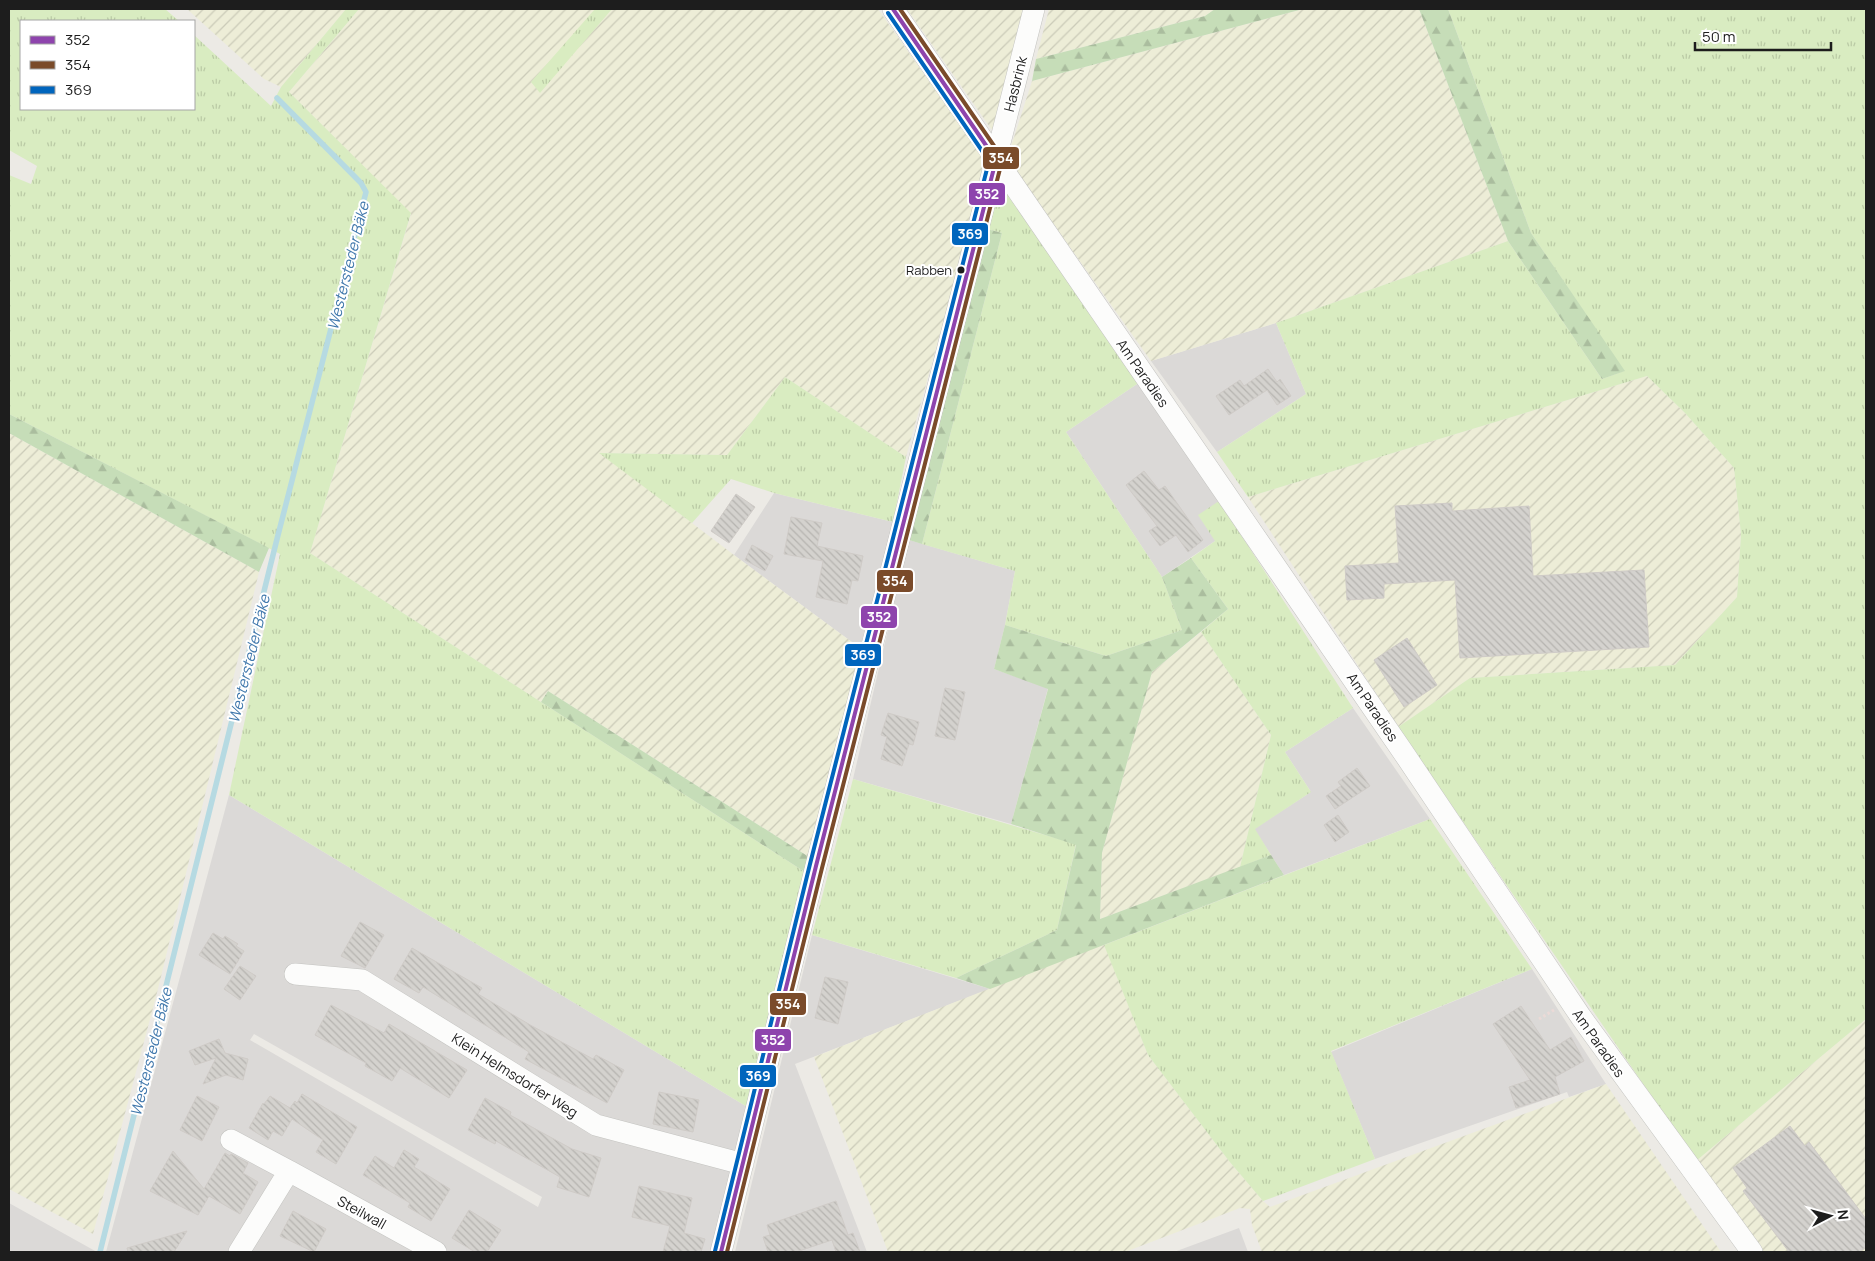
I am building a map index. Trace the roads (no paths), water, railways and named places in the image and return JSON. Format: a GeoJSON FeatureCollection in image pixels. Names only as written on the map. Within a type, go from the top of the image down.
{"type":"FeatureCollection","features":[{"type":"Feature","properties":{"kind":"street","name":"Am Paradies"},"geometry":{"type":"LineString","coordinates":[[892,9],[1395,739],[1581,1017],[1752,1252]]}},
{"type":"Feature","properties":{"kind":"street","name":"Hasbrink"},"geometry":{"type":"LineString","coordinates":[[721,1252],[816,866],[1034,9]]}},
{"type":"Feature","properties":{"kind":"street","name":"Klein Helmsdorfer Weg"},"geometry":{"type":"LineString","coordinates":[[295,974],[362,980],[596,1125],[743,1164]]}},
{"type":"Feature","properties":{"kind":"street","name":"Steilwall"},"geometry":{"type":"LineString","coordinates":[[231,1140],[436,1252]]}},
{"type":"Feature","properties":{"kind":"street"},"geometry":{"type":"LineString","coordinates":[[239,1252],[289,1172]]}},
{"type":"Feature","properties":{"kind":"waterway","name":"Westersteder Bäke"},"geometry":{"type":"LineString","coordinates":[[100,1252],[276,543],[366,192],[361,183],[277,98]]}},
{"type":"Feature","properties":{"kind":"place","name":"Rabben"},"geometry":{"type":"Point","coordinates":[961,270]}}]}
